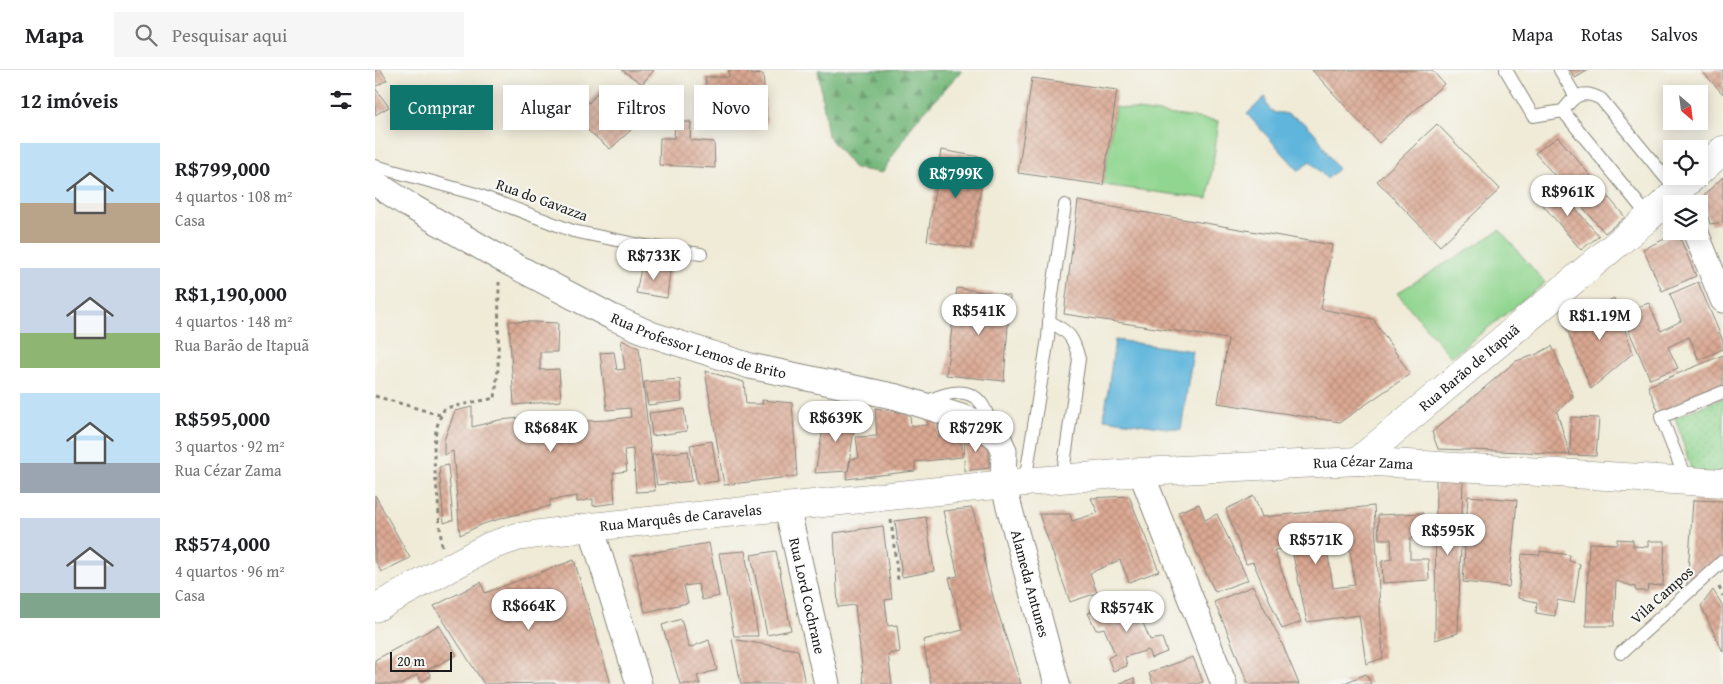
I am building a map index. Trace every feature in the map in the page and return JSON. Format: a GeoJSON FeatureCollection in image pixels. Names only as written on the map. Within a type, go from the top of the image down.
{"type":"FeatureCollection","features":[{"type":"Feature","properties":{"kind":"street"},"geometry":{"type":"LineString","coordinates":[[1708,164],[1723,150]]}},
{"type":"Feature","properties":{"kind":"street","name":"Rua Professor Lemos de Brito"},"geometry":{"type":"LineString","coordinates":[[375,183],[407,204],[500,258],[612,317],[653,336],[750,366],[897,397],[977,422],[999,438],[1014,483]]}},
{"type":"Feature","properties":{"kind":"street","name":"Rua Barão de Itapuã"},"geometry":{"type":"LineString","coordinates":[[1358,461],[1581,263],[1686,190]]}},
{"type":"Feature","properties":{"kind":"street"},"geometry":{"type":"LineString","coordinates":[[1699,240],[1723,300]]}},
{"type":"Feature","properties":{"kind":"street","name":"Rua Cézar Zama"},"geometry":{"type":"LineString","coordinates":[[1014,483],[1141,472],[1358,461],[1723,482]]}},
{"type":"Feature","properties":{"kind":"street"},"geometry":{"type":"LineString","coordinates":[[1141,472],[1225,684]]}},
{"type":"Feature","properties":{"kind":"street","name":"Rua Marquês de Caravelas"},"geometry":{"type":"LineString","coordinates":[[375,608],[491,546],[517,538],[591,527],[1014,483]]}},
{"type":"Feature","properties":{"kind":"street","name":"Alameda Antunes"},"geometry":{"type":"LineString","coordinates":[[1014,483],[1057,684]]}},
{"type":"Feature","properties":{"kind":"street","name":"Rua Lord Cochrane"},"geometry":{"type":"LineString","coordinates":[[787,508],[827,684]]}},
{"type":"Feature","properties":{"kind":"street"},"geometry":{"type":"LineString","coordinates":[[591,527],[639,684]]}},
{"type":"Feature","properties":{"kind":"lane"},"geometry":{"type":"LineString","coordinates":[[1506,70],[1533,116],[1563,111],[1571,100],[1576,97],[1589,94],[1601,99],[1665,178],[1686,190]]}},
{"type":"Feature","properties":{"kind":"lane"},"geometry":{"type":"LineString","coordinates":[[1560,70],[1576,97]]}},
{"type":"Feature","properties":{"kind":"lane"},"geometry":{"type":"LineString","coordinates":[[1563,111],[1649,217]]}},
{"type":"Feature","properties":{"kind":"lane","name":"Rua do Gavazza"},"geometry":{"type":"LineString","coordinates":[[375,166],[477,194],[573,231],[645,246],[701,254]]}},
{"type":"Feature","properties":{"kind":"lane"},"geometry":{"type":"LineString","coordinates":[[1014,483],[1048,338],[1065,205]]}},
{"type":"Feature","properties":{"kind":"lane"},"geometry":{"type":"LineString","coordinates":[[1049,321],[1067,332],[1075,344],[1079,359],[1062,479]]}},
{"type":"Feature","properties":{"kind":"lane"},"geometry":{"type":"LineString","coordinates":[[1686,480],[1661,417],[1723,392]]}},
{"type":"Feature","properties":{"kind":"lane","name":"Vila Campos"},"geometry":{"type":"LineString","coordinates":[[1621,653],[1723,561]]}},
{"type":"Feature","properties":{"kind":"path"},"geometry":{"type":"LineString","coordinates":[[446,569],[433,456],[440,415],[445,408],[495,398],[498,369],[500,258]]}},
{"type":"Feature","properties":{"kind":"path"},"geometry":{"type":"LineString","coordinates":[[375,396],[440,415]]}},
{"type":"Feature","properties":{"kind":"path"},"geometry":{"type":"LineString","coordinates":[[888,497],[898,580]]}},
{"type":"Feature","properties":{"kind":"green space"},"geometry":{"type":"Polygon","coordinates":[[[818,70],[962,70],[913,124],[882,173],[854,168],[828,136],[818,70]]]}},
{"type":"Feature","properties":{"kind":"green space"},"geometry":{"type":"Polygon","coordinates":[[[1115,107],[1219,121],[1208,199],[1103,185],[1115,107]]]}},
{"type":"Feature","properties":{"kind":"green space"},"geometry":{"type":"Polygon","coordinates":[[[1500,230],[1545,283],[1451,357],[1397,293],[1500,230]]]}},
{"type":"Feature","properties":{"kind":"green space"},"geometry":{"type":"Polygon","coordinates":[[[1723,398],[1723,473],[1692,472],[1675,417],[1723,398]]]}},
{"type":"Feature","properties":{"kind":"water"},"geometry":{"type":"Polygon","coordinates":[[[1266,96],[1269,108],[1275,113],[1287,114],[1303,122],[1320,140],[1338,169],[1327,179],[1310,161],[1299,171],[1247,114],[1266,96]]]}},
{"type":"Feature","properties":{"kind":"water"},"geometry":{"type":"Polygon","coordinates":[[[1115,340],[1193,351],[1181,430],[1104,419],[1115,340]]]}},
{"type":"Feature","properties":{"kind":"building"},"geometry":{"type":"Polygon","coordinates":[[[375,70],[381,70],[387,80],[375,87],[375,70]]]}},
{"type":"Feature","properties":{"kind":"building"},"geometry":{"type":"Polygon","coordinates":[[[622,70],[654,70],[642,84],[622,70]]]}},
{"type":"Feature","properties":{"kind":"building"},"geometry":{"type":"Polygon","coordinates":[[[729,70],[751,70],[752,75],[763,74],[764,85],[706,85],[705,77],[729,77],[729,70]]]}},
{"type":"Feature","properties":{"kind":"building"},"geometry":{"type":"Polygon","coordinates":[[[1312,70],[1432,70],[1444,84],[1379,143],[1312,70]]]}},
{"type":"Feature","properties":{"kind":"building"},"geometry":{"type":"Polygon","coordinates":[[[1570,70],[1589,70],[1575,78],[1570,70]]]}},
{"type":"Feature","properties":{"kind":"building"},"geometry":{"type":"Polygon","coordinates":[[[1701,70],[1723,70],[1723,94],[1701,70]]]}},
{"type":"Feature","properties":{"kind":"building"},"geometry":{"type":"Polygon","coordinates":[[[1032,78],[1117,90],[1103,185],[1018,173],[1032,78]]]}},
{"type":"Feature","properties":{"kind":"building"},"geometry":{"type":"Polygon","coordinates":[[[375,88],[389,107],[375,115],[375,88]]]}},
{"type":"Feature","properties":{"kind":"building"},"geometry":{"type":"Polygon","coordinates":[[[599,90],[599,130],[631,130],[610,149],[587,130],[589,130],[589,103],[599,90]]]}},
{"type":"Feature","properties":{"kind":"building"},"geometry":{"type":"Polygon","coordinates":[[[684,122],[691,122],[690,140],[714,142],[715,168],[659,165],[660,138],[674,138],[674,130],[684,130],[684,122]]]}},
{"type":"Feature","properties":{"kind":"building"},"geometry":{"type":"Polygon","coordinates":[[[1437,124],[1500,189],[1440,246],[1377,181],[1437,124]]]}},
{"type":"Feature","properties":{"kind":"building"},"geometry":{"type":"Polygon","coordinates":[[[1558,137],[1625,217],[1605,233],[1535,153],[1558,137]]]}},
{"type":"Feature","properties":{"kind":"building"},"geometry":{"type":"Polygon","coordinates":[[[941,150],[986,158],[971,248],[927,241],[941,150]]]}},
{"type":"Feature","properties":{"kind":"building"},"geometry":{"type":"Polygon","coordinates":[[[1723,177],[1723,222],[1710,224],[1708,217],[1708,195],[1704,195],[1723,177]]]}},
{"type":"Feature","properties":{"kind":"building"},"geometry":{"type":"Polygon","coordinates":[[[1554,183],[1599,236],[1581,250],[1537,198],[1554,183]]]}},
{"type":"Feature","properties":{"kind":"building"},"geometry":{"type":"Polygon","coordinates":[[[1078,201],[1332,245],[1321,309],[1373,319],[1410,374],[1340,422],[1218,403],[1228,339],[1064,314],[1078,201]]]}},
{"type":"Feature","properties":{"kind":"building"},"geometry":{"type":"Polygon","coordinates":[[[1663,240],[1681,240],[1696,276],[1662,291],[1643,249],[1663,240]]]}},
{"type":"Feature","properties":{"kind":"building"},"geometry":{"type":"Polygon","coordinates":[[[642,264],[670,270],[667,298],[636,293],[642,264]]]}},
{"type":"Feature","properties":{"kind":"building"},"geometry":{"type":"Polygon","coordinates":[[[1698,282],[1723,341],[1723,349],[1699,360],[1689,337],[1668,347],[1678,368],[1650,379],[1621,313],[1649,303],[1661,331],[1681,321],[1670,294],[1698,282]]]}},
{"type":"Feature","properties":{"kind":"building"},"geometry":{"type":"Polygon","coordinates":[[[957,288],[1010,296],[1004,381],[946,375],[957,288]]]}},
{"type":"Feature","properties":{"kind":"building"},"geometry":{"type":"Polygon","coordinates":[[[1614,298],[1633,353],[1591,389],[1565,325],[1614,298]]]}},
{"type":"Feature","properties":{"kind":"building"},"geometry":{"type":"Polygon","coordinates":[[[509,321],[558,323],[557,352],[540,352],[540,370],[559,369],[561,401],[514,405],[509,321]]]}},
{"type":"Feature","properties":{"kind":"building"},"geometry":{"type":"Polygon","coordinates":[[[621,340],[639,348],[655,491],[636,492],[633,449],[624,450],[627,471],[613,473],[615,503],[593,506],[593,499],[577,502],[577,496],[550,500],[550,506],[483,524],[460,535],[453,451],[444,455],[444,440],[455,411],[472,407],[472,427],[499,420],[545,416],[545,425],[562,424],[561,422],[631,417],[630,408],[607,410],[600,353],[614,352],[617,370],[625,369],[621,340]]]}},
{"type":"Feature","properties":{"kind":"building"},"geometry":{"type":"Polygon","coordinates":[[[1552,346],[1573,396],[1557,412],[1570,455],[1438,449],[1432,432],[1516,361],[1535,355],[1552,346]]]}},
{"type":"Feature","properties":{"kind":"building"},"geometry":{"type":"Polygon","coordinates":[[[1723,355],[1723,387],[1659,413],[1648,386],[1723,355]]]}},
{"type":"Feature","properties":{"kind":"building"},"geometry":{"type":"Polygon","coordinates":[[[705,371],[744,382],[746,404],[763,404],[762,400],[792,403],[797,476],[724,485],[705,371]]]}},
{"type":"Feature","properties":{"kind":"building"},"geometry":{"type":"Polygon","coordinates":[[[680,379],[682,401],[648,405],[644,382],[680,379]]]}},
{"type":"Feature","properties":{"kind":"building"},"geometry":{"type":"Polygon","coordinates":[[[875,408],[910,414],[911,426],[928,425],[927,419],[938,421],[939,437],[946,436],[946,424],[962,430],[962,457],[915,462],[915,471],[846,479],[851,459],[859,458],[856,437],[877,436],[875,408]]]}},
{"type":"Feature","properties":{"kind":"building"},"geometry":{"type":"Polygon","coordinates":[[[684,409],[687,431],[652,436],[649,413],[684,409]]]}},
{"type":"Feature","properties":{"kind":"building"},"geometry":{"type":"Polygon","coordinates":[[[826,413],[856,415],[848,471],[815,473],[826,413]]]}},
{"type":"Feature","properties":{"kind":"building"},"geometry":{"type":"Polygon","coordinates":[[[1571,417],[1599,418],[1596,456],[1570,455],[1571,417]]]}},
{"type":"Feature","properties":{"kind":"building"},"geometry":{"type":"Polygon","coordinates":[[[965,431],[989,442],[989,468],[964,471],[965,431]]]}},
{"type":"Feature","properties":{"kind":"building"},"geometry":{"type":"Polygon","coordinates":[[[712,441],[718,481],[697,484],[690,445],[712,441]]]}},
{"type":"Feature","properties":{"kind":"building"},"geometry":{"type":"Polygon","coordinates":[[[688,451],[692,481],[657,485],[652,455],[688,451]]]}},
{"type":"Feature","properties":{"kind":"building"},"geometry":{"type":"Polygon","coordinates":[[[448,465],[453,520],[444,523],[439,467],[448,465]]]}},
{"type":"Feature","properties":{"kind":"building"},"geometry":{"type":"Polygon","coordinates":[[[1436,479],[1463,481],[1458,633],[1435,640],[1436,479]]]}},
{"type":"Feature","properties":{"kind":"building"},"geometry":{"type":"Polygon","coordinates":[[[375,495],[410,558],[381,572],[375,560],[375,495]]]}},
{"type":"Feature","properties":{"kind":"building"},"geometry":{"type":"Polygon","coordinates":[[[1129,496],[1159,571],[1129,582],[1120,560],[1090,573],[1097,593],[1070,602],[1039,514],[1070,514],[1072,521],[1098,513],[1091,498],[1129,496]]]}},
{"type":"Feature","properties":{"kind":"building"},"geometry":{"type":"Polygon","coordinates":[[[1254,496],[1262,517],[1374,506],[1383,658],[1366,664],[1359,615],[1307,622],[1293,555],[1327,549],[1333,588],[1355,585],[1348,537],[1274,550],[1301,622],[1282,629],[1253,562],[1246,564],[1226,509],[1254,496]]]}},
{"type":"Feature","properties":{"kind":"building"},"geometry":{"type":"Polygon","coordinates":[[[1468,496],[1517,500],[1509,587],[1463,582],[1468,496]]]}},
{"type":"Feature","properties":{"kind":"building"},"geometry":{"type":"Polygon","coordinates":[[[1693,500],[1723,501],[1723,556],[1687,587],[1693,500]]]}},
{"type":"Feature","properties":{"kind":"building"},"geometry":{"type":"Polygon","coordinates":[[[1199,504],[1205,520],[1217,514],[1248,580],[1215,592],[1178,512],[1199,504]]]}},
{"type":"Feature","properties":{"kind":"building"},"geometry":{"type":"Polygon","coordinates":[[[972,508],[982,542],[986,570],[994,600],[1021,684],[931,684],[923,640],[963,630],[949,578],[958,576],[943,511],[972,508]]]}},
{"type":"Feature","properties":{"kind":"building"},"geometry":{"type":"Polygon","coordinates":[[[1423,513],[1425,537],[1410,538],[1410,559],[1428,559],[1429,580],[1383,583],[1382,561],[1392,559],[1391,539],[1379,539],[1378,515],[1423,513]]]}},
{"type":"Feature","properties":{"kind":"building"},"geometry":{"type":"Polygon","coordinates":[[[926,517],[934,571],[902,577],[895,521],[926,517]]]}},
{"type":"Feature","properties":{"kind":"building"},"geometry":{"type":"Polygon","coordinates":[[[883,526],[892,599],[885,600],[888,626],[897,625],[900,652],[888,654],[892,684],[864,684],[855,605],[838,607],[834,533],[883,526]]]}},
{"type":"Feature","properties":{"kind":"building"},"geometry":{"type":"Polygon","coordinates":[[[1617,539],[1633,540],[1633,546],[1648,547],[1648,541],[1665,541],[1663,585],[1648,586],[1647,591],[1636,591],[1635,587],[1616,581],[1614,626],[1586,626],[1589,543],[1617,544],[1617,539]]]}},
{"type":"Feature","properties":{"kind":"building"},"geometry":{"type":"Polygon","coordinates":[[[709,543],[719,596],[702,600],[698,584],[684,586],[688,603],[645,612],[631,556],[709,543]]]}},
{"type":"Feature","properties":{"kind":"building"},"geometry":{"type":"Polygon","coordinates":[[[745,551],[758,636],[734,636],[719,553],[745,551]]]}},
{"type":"Feature","properties":{"kind":"building"},"geometry":{"type":"Polygon","coordinates":[[[776,551],[791,630],[767,635],[751,555],[776,551]]]}},
{"type":"Feature","properties":{"kind":"building"},"geometry":{"type":"Polygon","coordinates":[[[1540,551],[1570,555],[1569,561],[1580,564],[1574,603],[1557,600],[1555,616],[1536,613],[1537,602],[1518,598],[1522,554],[1540,555],[1540,551]]]}},
{"type":"Feature","properties":{"kind":"building"},"geometry":{"type":"Polygon","coordinates":[[[574,560],[611,684],[484,684],[434,606],[481,582],[485,593],[574,560]]]}},
{"type":"Feature","properties":{"kind":"building"},"geometry":{"type":"Polygon","coordinates":[[[1253,586],[1281,641],[1299,684],[1248,684],[1214,602],[1253,586]]]}},
{"type":"Feature","properties":{"kind":"building"},"geometry":{"type":"Polygon","coordinates":[[[1713,590],[1723,606],[1723,652],[1701,606],[1713,590]]]}},
{"type":"Feature","properties":{"kind":"building"},"geometry":{"type":"Polygon","coordinates":[[[1143,596],[1148,609],[1139,613],[1150,640],[1162,638],[1167,652],[1151,658],[1148,650],[1125,657],[1127,666],[1113,671],[1108,658],[1115,654],[1104,628],[1096,630],[1088,613],[1103,608],[1107,615],[1128,609],[1127,600],[1143,596]]]}},
{"type":"Feature","properties":{"kind":"building"},"geometry":{"type":"Polygon","coordinates":[[[681,619],[689,648],[709,640],[717,670],[697,676],[700,684],[680,684],[662,625],[681,619]]]}},
{"type":"Feature","properties":{"kind":"building"},"geometry":{"type":"Polygon","coordinates":[[[439,625],[457,655],[427,670],[431,676],[421,682],[417,675],[402,684],[377,684],[375,681],[375,660],[439,625]]]}},
{"type":"Feature","properties":{"kind":"building"},"geometry":{"type":"Polygon","coordinates":[[[732,639],[798,650],[805,684],[741,684],[732,639]]]}},
{"type":"Feature","properties":{"kind":"building"},"geometry":{"type":"Polygon","coordinates":[[[1193,657],[1203,682],[1196,684],[1153,684],[1149,673],[1193,657]]]}},
{"type":"Feature","properties":{"kind":"building"},"geometry":{"type":"Polygon","coordinates":[[[1366,674],[1371,684],[1342,684],[1366,674]]]}},
{"type":"Feature","properties":{"kind":"building"},"geometry":{"type":"Polygon","coordinates":[[[1134,678],[1136,684],[1118,684],[1134,678]]]}}]}
